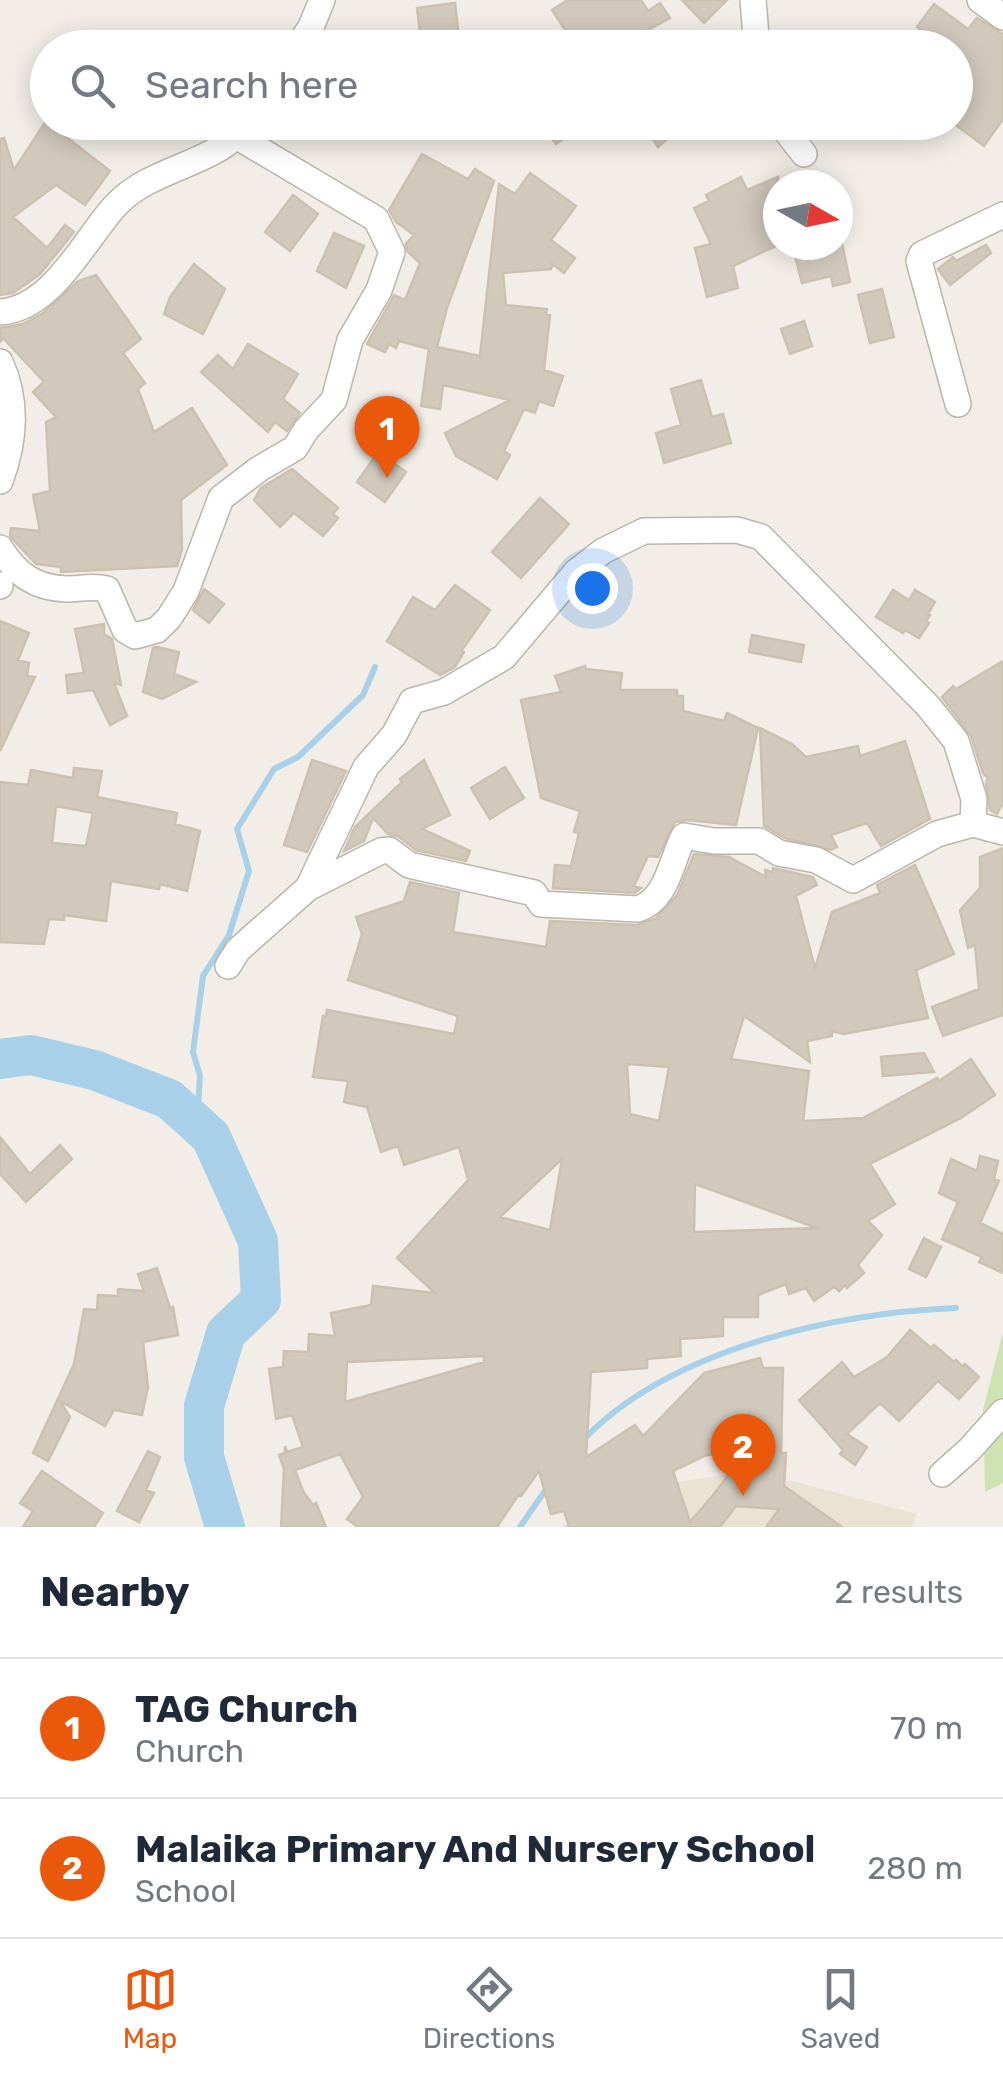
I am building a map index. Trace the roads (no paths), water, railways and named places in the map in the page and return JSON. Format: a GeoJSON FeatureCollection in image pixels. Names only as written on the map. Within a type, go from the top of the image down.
{"type":"FeatureCollection","features":[{"type":"Feature","properties":{"kind":"street"},"geometry":{"type":"LineString","coordinates":[[309,30],[322,0]]}},
{"type":"Feature","properties":{"kind":"street"},"geometry":{"type":"LineString","coordinates":[[753,0],[756,30]]}},
{"type":"Feature","properties":{"kind":"street"},"geometry":{"type":"LineString","coordinates":[[980,0],[1003,17]]}},
{"type":"Feature","properties":{"kind":"street"},"geometry":{"type":"LineString","coordinates":[[0,312],[23,306],[71,267],[117,204],[159,173],[214,154],[232,140]]}},
{"type":"Feature","properties":{"kind":"street"},"geometry":{"type":"LineString","coordinates":[[0,548],[10,564],[32,582],[49,587],[107,589],[125,630],[135,636],[157,630],[186,591],[221,498],[295,448],[334,400],[350,340],[379,290],[392,252],[376,219],[259,140]]}},
{"type":"Feature","properties":{"kind":"street"},"geometry":{"type":"LineString","coordinates":[[794,140],[804,154]]}},
{"type":"Feature","properties":{"kind":"street"},"geometry":{"type":"LineString","coordinates":[[958,404],[919,261],[922,254],[1003,214]]}},
{"type":"Feature","properties":{"kind":"street"},"geometry":{"type":"LineString","coordinates":[[0,362],[14,407],[7,464],[0,481]]}},
{"type":"Feature","properties":{"kind":"street"},"geometry":{"type":"LineString","coordinates":[[308,888],[366,767],[394,735],[412,701],[444,692],[504,657],[576,572],[603,550],[644,530],[737,530],[761,537],[928,706],[956,741],[974,799],[972,824]]}},
{"type":"Feature","properties":{"kind":"street"},"geometry":{"type":"LineString","coordinates":[[228,966],[238,950],[308,888],[381,850],[389,850],[410,865],[534,893],[541,904],[638,908],[647,906],[662,890],[684,836],[759,841],[779,853],[816,860],[853,880],[938,834],[972,824],[1003,832]]}},
{"type":"Feature","properties":{"kind":"street"},"geometry":{"type":"LineString","coordinates":[[942,1474],[1003,1412]]}},
{"type":"Feature","properties":{"kind":"waterway"},"geometry":{"type":"LineString","coordinates":[[197,1124],[200,1076],[193,1052],[203,976],[229,935],[249,871],[237,829],[274,769],[298,757],[363,695],[375,667]]}},
{"type":"Feature","properties":{"kind":"waterway"},"geometry":{"type":"LineString","coordinates":[[0,1059],[31,1055],[94,1070],[169,1099],[211,1137],[258,1241],[261,1300],[226,1333],[204,1406],[204,1457],[225,1527]]}},
{"type":"Feature","properties":{"kind":"waterway"},"geometry":{"type":"LineString","coordinates":[[584,1439],[620,1408],[662,1381],[708,1359],[808,1328],[909,1311],[956,1308]]}},
{"type":"Feature","properties":{"kind":"waterway"},"geometry":{"type":"LineString","coordinates":[[520,1527],[549,1485]]}},
{"type":"Feature","properties":{"kind":"place","name":"TAG Church"},"geometry":{"type":"Point","coordinates":[387,478]}},
{"type":"Feature","properties":{"kind":"place","name":"Malaika Primary And Nursery School"},"geometry":{"type":"Point","coordinates":[743,1496]}}]}
